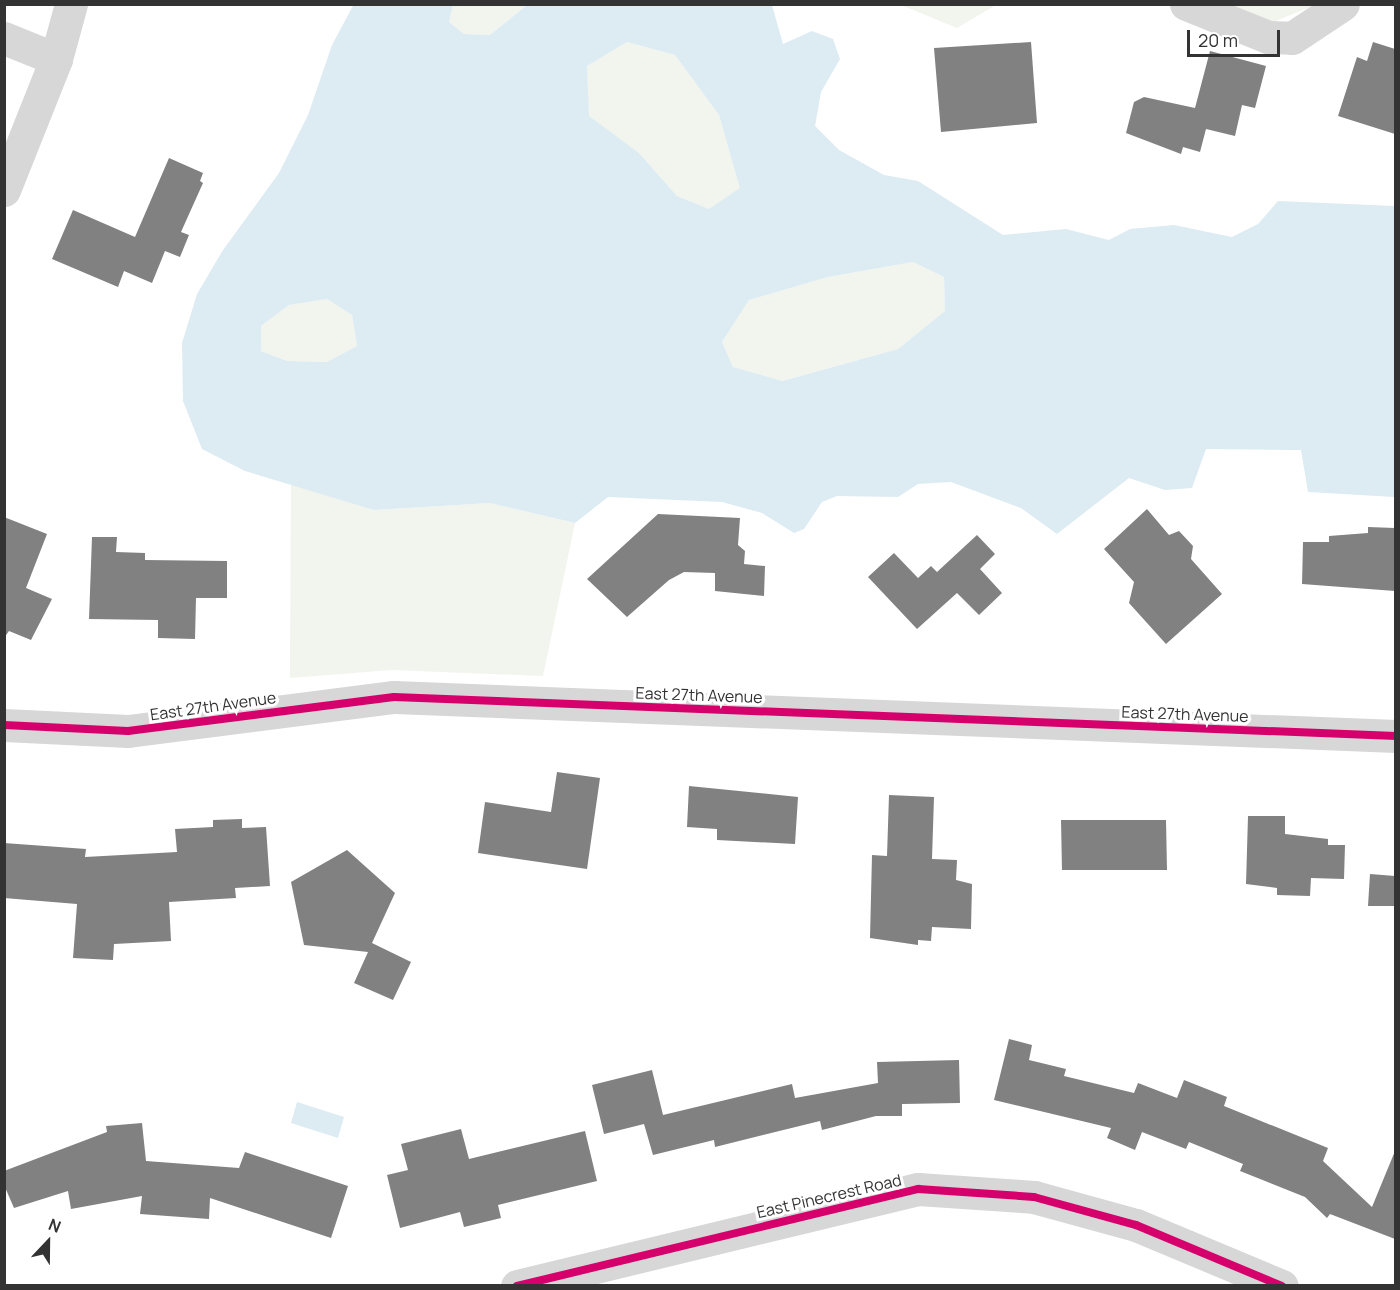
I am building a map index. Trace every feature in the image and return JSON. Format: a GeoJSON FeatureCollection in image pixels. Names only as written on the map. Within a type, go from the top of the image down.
{"type":"FeatureCollection","features":[{"type":"Feature","properties":{"kind":"street"},"geometry":{"type":"LineString","coordinates":[[4,190],[56,59],[72,4]]}},
{"type":"Feature","properties":{"kind":"street"},"geometry":{"type":"LineString","coordinates":[[1186,4],[1268,37],[1292,38],[1343,4]]}},
{"type":"Feature","properties":{"kind":"street"},"geometry":{"type":"LineString","coordinates":[[4,38],[56,59]]}},
{"type":"Feature","properties":{"kind":"street","name":"East 27th Avenue"},"geometry":{"type":"LineString","coordinates":[[4,725],[128,731],[394,697],[1395,736]]}},
{"type":"Feature","properties":{"kind":"street","name":"East Pinecrest Road"},"geometry":{"type":"LineString","coordinates":[[517,1286],[918,1189],[1034,1197],[1136,1225],[1282,1286]]}},
{"type":"Feature","properties":{"kind":"shaded area"},"geometry":{"type":"Polygon","coordinates":[[[354,4],[453,5],[449,22],[464,34],[490,35],[527,5],[772,5],[783,44],[812,31],[833,39],[840,59],[821,92],[815,126],[839,150],[884,175],[918,181],[1003,235],[1066,229],[1109,240],[1130,229],[1174,225],[1232,237],[1258,224],[1278,201],[1395,206],[1395,497],[1308,492],[1301,450],[1206,449],[1192,488],[1165,490],[1129,478],[1057,534],[1021,508],[951,482],[918,484],[898,497],[837,496],[822,502],[804,529],[794,533],[762,513],[722,502],[608,497],[575,523],[490,503],[374,510],[245,471],[202,449],[183,401],[182,343],[197,294],[223,250],[279,173],[308,115],[332,45],[354,4]],[[627,42],[587,66],[589,116],[639,153],[677,196],[709,209],[740,188],[719,115],[675,55],[627,42]],[[913,262],[828,277],[749,300],[722,342],[733,367],[782,381],[898,349],[945,311],[944,277],[913,262]],[[327,299],[289,305],[261,326],[261,351],[287,361],[327,362],[357,346],[352,315],[327,299]]]}},
{"type":"Feature","properties":{"kind":"shaded area"},"geometry":{"type":"Polygon","coordinates":[[[453,5],[527,5],[490,35],[464,34],[449,22],[453,5]]]}},
{"type":"Feature","properties":{"kind":"shaded area"},"geometry":{"type":"Polygon","coordinates":[[[901,5],[996,5],[957,28],[901,5]]]}},
{"type":"Feature","properties":{"kind":"shaded area"},"geometry":{"type":"Polygon","coordinates":[[[1220,5],[1315,5],[1268,24],[1220,5]]]}},
{"type":"Feature","properties":{"kind":"shaded area"},"geometry":{"type":"Polygon","coordinates":[[[627,42],[675,55],[719,115],[741,188],[709,209],[677,196],[639,153],[588,116],[587,66],[627,42]]]}},
{"type":"Feature","properties":{"kind":"shaded area"},"geometry":{"type":"Polygon","coordinates":[[[913,262],[944,277],[945,311],[898,349],[781,381],[733,367],[722,342],[749,300],[828,277],[913,262]]]}},
{"type":"Feature","properties":{"kind":"shaded area"},"geometry":{"type":"Polygon","coordinates":[[[327,299],[352,315],[357,346],[327,362],[287,361],[261,351],[260,327],[289,305],[327,299]]]}},
{"type":"Feature","properties":{"kind":"shaded area"},"geometry":{"type":"Polygon","coordinates":[[[291,482],[374,510],[490,503],[575,523],[543,676],[391,670],[290,678],[291,482]]]}},
{"type":"Feature","properties":{"kind":"shaded area"},"geometry":{"type":"Polygon","coordinates":[[[297,1102],[344,1117],[338,1138],[291,1123],[297,1102]]]}},
{"type":"Feature","properties":{"kind":"building"},"geometry":{"type":"Polygon","coordinates":[[[1031,42],[1037,123],[941,132],[934,48],[1031,42]]]}},
{"type":"Feature","properties":{"kind":"building"},"geometry":{"type":"Polygon","coordinates":[[[1373,42],[1395,49],[1395,134],[1338,116],[1357,57],[1367,61],[1373,42]]]}},
{"type":"Feature","properties":{"kind":"building"},"geometry":{"type":"Polygon","coordinates":[[[1210,51],[1266,66],[1255,108],[1242,105],[1235,136],[1206,129],[1200,152],[1183,147],[1181,154],[1126,133],[1134,102],[1144,97],[1195,108],[1210,51]]]}},
{"type":"Feature","properties":{"kind":"building"},"geometry":{"type":"Polygon","coordinates":[[[169,158],[203,173],[200,181],[203,183],[181,232],[189,235],[180,257],[165,251],[152,283],[124,271],[118,287],[52,259],[73,210],[135,237],[169,158]]]}},
{"type":"Feature","properties":{"kind":"building"},"geometry":{"type":"Polygon","coordinates":[[[1147,509],[1169,535],[1179,531],[1193,546],[1191,559],[1222,594],[1166,644],[1129,603],[1134,582],[1104,549],[1147,509]]]}},
{"type":"Feature","properties":{"kind":"building"},"geometry":{"type":"Polygon","coordinates":[[[658,514],[740,518],[738,545],[745,551],[744,564],[765,566],[764,596],[715,591],[715,573],[684,572],[669,580],[627,617],[587,579],[658,514]]]}},
{"type":"Feature","properties":{"kind":"building"},"geometry":{"type":"Polygon","coordinates":[[[4,517],[47,534],[26,588],[52,599],[31,640],[9,631],[4,638],[4,517]]]}},
{"type":"Feature","properties":{"kind":"building"},"geometry":{"type":"Polygon","coordinates":[[[1368,527],[1395,528],[1395,591],[1302,584],[1303,542],[1329,542],[1329,536],[1368,533],[1368,527]]]}},
{"type":"Feature","properties":{"kind":"building"},"geometry":{"type":"Polygon","coordinates":[[[977,535],[995,554],[980,569],[1002,593],[979,615],[957,593],[917,629],[868,577],[894,553],[918,578],[931,566],[937,572],[977,535]]]}},
{"type":"Feature","properties":{"kind":"building"},"geometry":{"type":"Polygon","coordinates":[[[92,537],[117,537],[116,552],[145,553],[145,560],[227,561],[227,598],[196,598],[195,639],[158,638],[158,620],[89,619],[92,537]]]}},
{"type":"Feature","properties":{"kind":"building"},"geometry":{"type":"Polygon","coordinates":[[[557,772],[600,778],[587,869],[478,853],[485,802],[551,812],[557,772]]]}},
{"type":"Feature","properties":{"kind":"building"},"geometry":{"type":"Polygon","coordinates":[[[689,786],[798,797],[795,844],[717,840],[717,829],[687,827],[689,786]]]}},
{"type":"Feature","properties":{"kind":"building"},"geometry":{"type":"Polygon","coordinates":[[[889,795],[934,797],[932,859],[957,860],[956,880],[972,884],[971,929],[932,927],[931,941],[918,940],[918,945],[870,938],[872,855],[887,856],[889,795]]]}},
{"type":"Feature","properties":{"kind":"building"},"geometry":{"type":"Polygon","coordinates":[[[1248,816],[1285,816],[1285,834],[1328,839],[1328,845],[1345,845],[1344,879],[1311,878],[1310,896],[1277,895],[1277,888],[1246,884],[1248,816]]]}},
{"type":"Feature","properties":{"kind":"building"},"geometry":{"type":"Polygon","coordinates":[[[242,819],[242,828],[266,827],[270,886],[235,888],[236,898],[169,902],[171,941],[114,944],[113,960],[73,958],[77,904],[4,898],[4,843],[86,849],[85,857],[177,852],[175,829],[213,827],[213,820],[242,819]]]}},
{"type":"Feature","properties":{"kind":"building"},"geometry":{"type":"Polygon","coordinates":[[[1061,820],[1166,820],[1167,870],[1062,870],[1061,820]]]}},
{"type":"Feature","properties":{"kind":"building"},"geometry":{"type":"Polygon","coordinates":[[[347,850],[395,893],[372,943],[411,962],[393,1000],[354,983],[368,952],[304,945],[291,882],[347,850]]]}},
{"type":"Feature","properties":{"kind":"building"},"geometry":{"type":"Polygon","coordinates":[[[1370,874],[1395,876],[1395,906],[1368,906],[1370,874]]]}},
{"type":"Feature","properties":{"kind":"building"},"geometry":{"type":"Polygon","coordinates":[[[1009,1039],[1032,1045],[1029,1060],[1066,1069],[1064,1076],[1134,1093],[1138,1083],[1177,1098],[1184,1080],[1227,1097],[1224,1106],[1328,1148],[1323,1161],[1372,1207],[1395,1151],[1395,1239],[1330,1214],[1327,1218],[1305,1197],[1240,1171],[1243,1164],[1189,1142],[1186,1149],[1142,1132],[1135,1150],[1107,1138],[1111,1128],[994,1100],[1009,1039]]]}},
{"type":"Feature","properties":{"kind":"building"},"geometry":{"type":"Polygon","coordinates":[[[959,1060],[960,1103],[902,1104],[902,1116],[876,1116],[822,1130],[820,1121],[715,1147],[714,1140],[653,1155],[644,1124],[604,1134],[592,1085],[652,1070],[663,1115],[792,1084],[795,1098],[878,1083],[877,1062],[959,1060]]]}},
{"type":"Feature","properties":{"kind":"building"},"geometry":{"type":"Polygon","coordinates":[[[142,1123],[146,1161],[239,1168],[245,1152],[348,1186],[331,1238],[210,1198],[209,1219],[140,1214],[142,1196],[71,1209],[68,1191],[14,1208],[4,1185],[4,1171],[107,1132],[106,1126],[142,1123]]]}},
{"type":"Feature","properties":{"kind":"building"},"geometry":{"type":"Polygon","coordinates":[[[461,1129],[469,1159],[585,1131],[597,1181],[498,1205],[501,1218],[464,1227],[460,1212],[400,1228],[387,1175],[408,1170],[401,1144],[461,1129]]]}},
{"type":"Feature","properties":{"kind":"cycle path"},"geometry":{"type":"LineString","coordinates":[[4,725],[128,731],[394,697],[1396,736]]}},
{"type":"Feature","properties":{"kind":"cycle path"},"geometry":{"type":"LineString","coordinates":[[517,1286],[918,1189],[1034,1197],[1136,1225],[1282,1286]]}}]}
